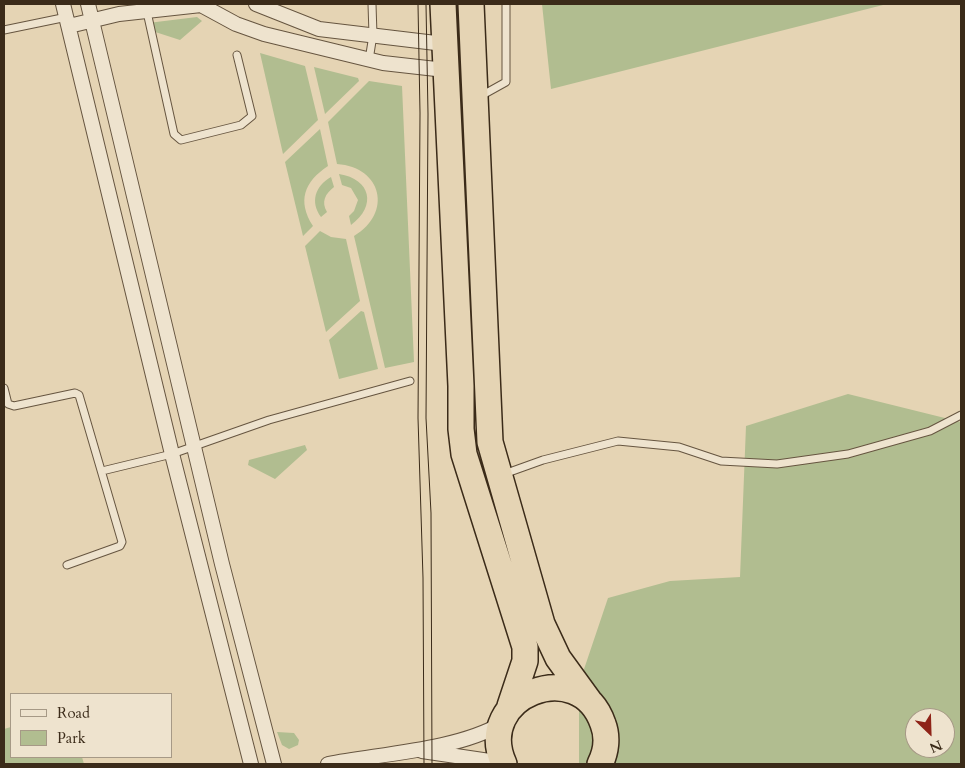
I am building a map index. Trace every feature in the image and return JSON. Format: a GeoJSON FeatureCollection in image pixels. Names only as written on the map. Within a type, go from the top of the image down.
{"type":"FeatureCollection","features":[{"type":"Feature","properties":{"kind":"highway"},"geometry":{"type":"LineString","coordinates":[[444,4],[445,70],[461,386],[461,430],[464,454],[524,647],[525,661],[506,716],[499,745],[504,763]]}},
{"type":"Feature","properties":{"kind":"highway"},"geometry":{"type":"LineString","coordinates":[[471,4],[490,442],[542,624],[558,658],[600,715],[605,730],[606,747],[600,764]]}},
{"type":"Feature","properties":{"kind":"highway"},"geometry":{"type":"LineString","coordinates":[[506,716],[528,693],[549,687],[571,690],[590,702]]}},
{"type":"Feature","properties":{"kind":"street"},"geometry":{"type":"LineString","coordinates":[[88,4],[194,446],[274,764]]}},
{"type":"Feature","properties":{"kind":"street"},"geometry":{"type":"LineString","coordinates":[[256,4],[319,29],[444,44]]}},
{"type":"Feature","properties":{"kind":"street"},"geometry":{"type":"LineString","coordinates":[[251,764],[172,454],[66,16],[92,21],[119,14],[201,6],[236,24],[264,34],[370,60],[445,70]]}},
{"type":"Feature","properties":{"kind":"street"},"geometry":{"type":"LineString","coordinates":[[328,764],[414,750],[485,733],[506,716]]}},
{"type":"Feature","properties":{"kind":"street"},"geometry":{"type":"LineString","coordinates":[[414,750],[504,763]]}},
{"type":"Feature","properties":{"kind":"lane"},"geometry":{"type":"LineString","coordinates":[[370,60],[373,35],[372,4]]}},
{"type":"Feature","properties":{"kind":"lane"},"geometry":{"type":"LineString","coordinates":[[475,99],[506,82],[506,4]]}},
{"type":"Feature","properties":{"kind":"lane"},"geometry":{"type":"LineString","coordinates":[[147,12],[174,134],[181,140],[241,125],[250,120],[252,116],[238,55]]}},
{"type":"Feature","properties":{"kind":"lane"},"geometry":{"type":"LineString","coordinates":[[4,30],[66,16]]}},
{"type":"Feature","properties":{"kind":"lane"},"geometry":{"type":"LineString","coordinates":[[102,471],[172,454],[269,420],[410,381]]}},
{"type":"Feature","properties":{"kind":"lane"},"geometry":{"type":"LineString","coordinates":[[4,388],[8,404],[14,406],[75,393],[79,395],[122,542],[120,546],[67,565]]}},
{"type":"Feature","properties":{"kind":"lane"},"geometry":{"type":"LineString","coordinates":[[499,475],[543,460],[618,441],[679,447],[721,461],[777,464],[848,454],[930,432],[961,415]]}},
{"type":"Feature","properties":{"kind":"green space"},"geometry":{"type":"Polygon","coordinates":[[[542,4],[887,4],[551,89],[542,4]]]}},
{"type":"Feature","properties":{"kind":"green space"},"geometry":{"type":"Polygon","coordinates":[[[197,17],[202,21],[180,40],[146,29],[148,23],[197,17]]]}},
{"type":"Feature","properties":{"kind":"green space"},"geometry":{"type":"Polygon","coordinates":[[[260,53],[305,66],[318,120],[283,154],[260,53]]]}},
{"type":"Feature","properties":{"kind":"green space"},"geometry":{"type":"Polygon","coordinates":[[[314,67],[358,78],[359,81],[325,114],[314,67]]]}},
{"type":"Feature","properties":{"kind":"green space"},"geometry":{"type":"Polygon","coordinates":[[[369,81],[402,86],[414,362],[385,368],[354,236],[366,226],[374,215],[378,204],[377,192],[372,182],[364,173],[352,167],[337,164],[328,122],[369,81]]]}},
{"type":"Feature","properties":{"kind":"green space"},"geometry":{"type":"Polygon","coordinates":[[[320,129],[328,166],[308,185],[304,200],[308,217],[313,226],[303,236],[285,162],[320,129]]]}},
{"type":"Feature","properties":{"kind":"green space"},"geometry":{"type":"Polygon","coordinates":[[[339,174],[358,181],[364,187],[367,194],[365,210],[351,225],[349,216],[354,211],[358,200],[351,188],[342,185],[339,174]]]}},
{"type":"Feature","properties":{"kind":"green space"},"geometry":{"type":"Polygon","coordinates":[[[331,177],[334,187],[325,198],[324,205],[327,212],[321,217],[316,206],[316,195],[321,185],[331,177]]]}},
{"type":"Feature","properties":{"kind":"green space"},"geometry":{"type":"Polygon","coordinates":[[[320,231],[331,237],[346,239],[360,301],[326,332],[305,246],[320,231]]]}},
{"type":"Feature","properties":{"kind":"green space"},"geometry":{"type":"Polygon","coordinates":[[[361,311],[364,312],[378,369],[339,379],[329,340],[361,311]]]}},
{"type":"Feature","properties":{"kind":"green space"},"geometry":{"type":"Polygon","coordinates":[[[848,394],[961,422],[961,764],[579,764],[579,684],[608,598],[670,581],[740,577],[746,426],[848,394]]]}},
{"type":"Feature","properties":{"kind":"green space"},"geometry":{"type":"Polygon","coordinates":[[[305,445],[307,450],[275,479],[248,465],[249,460],[305,445]]]}},
{"type":"Feature","properties":{"kind":"green space"},"geometry":{"type":"Polygon","coordinates":[[[10,727],[10,758],[82,758],[84,764],[4,764],[4,729],[10,727]]]}},
{"type":"Feature","properties":{"kind":"green space"},"geometry":{"type":"Polygon","coordinates":[[[277,732],[294,733],[299,740],[298,745],[289,749],[282,745],[277,732]]]}},
{"type":"Feature","properties":{"kind":"tram line"},"geometry":{"type":"LineString","coordinates":[[418,4],[420,113],[418,418],[423,578],[424,764]]}},
{"type":"Feature","properties":{"kind":"tram line"},"geometry":{"type":"LineString","coordinates":[[426,4],[428,114],[426,418],[431,513],[432,764]]}}]}
